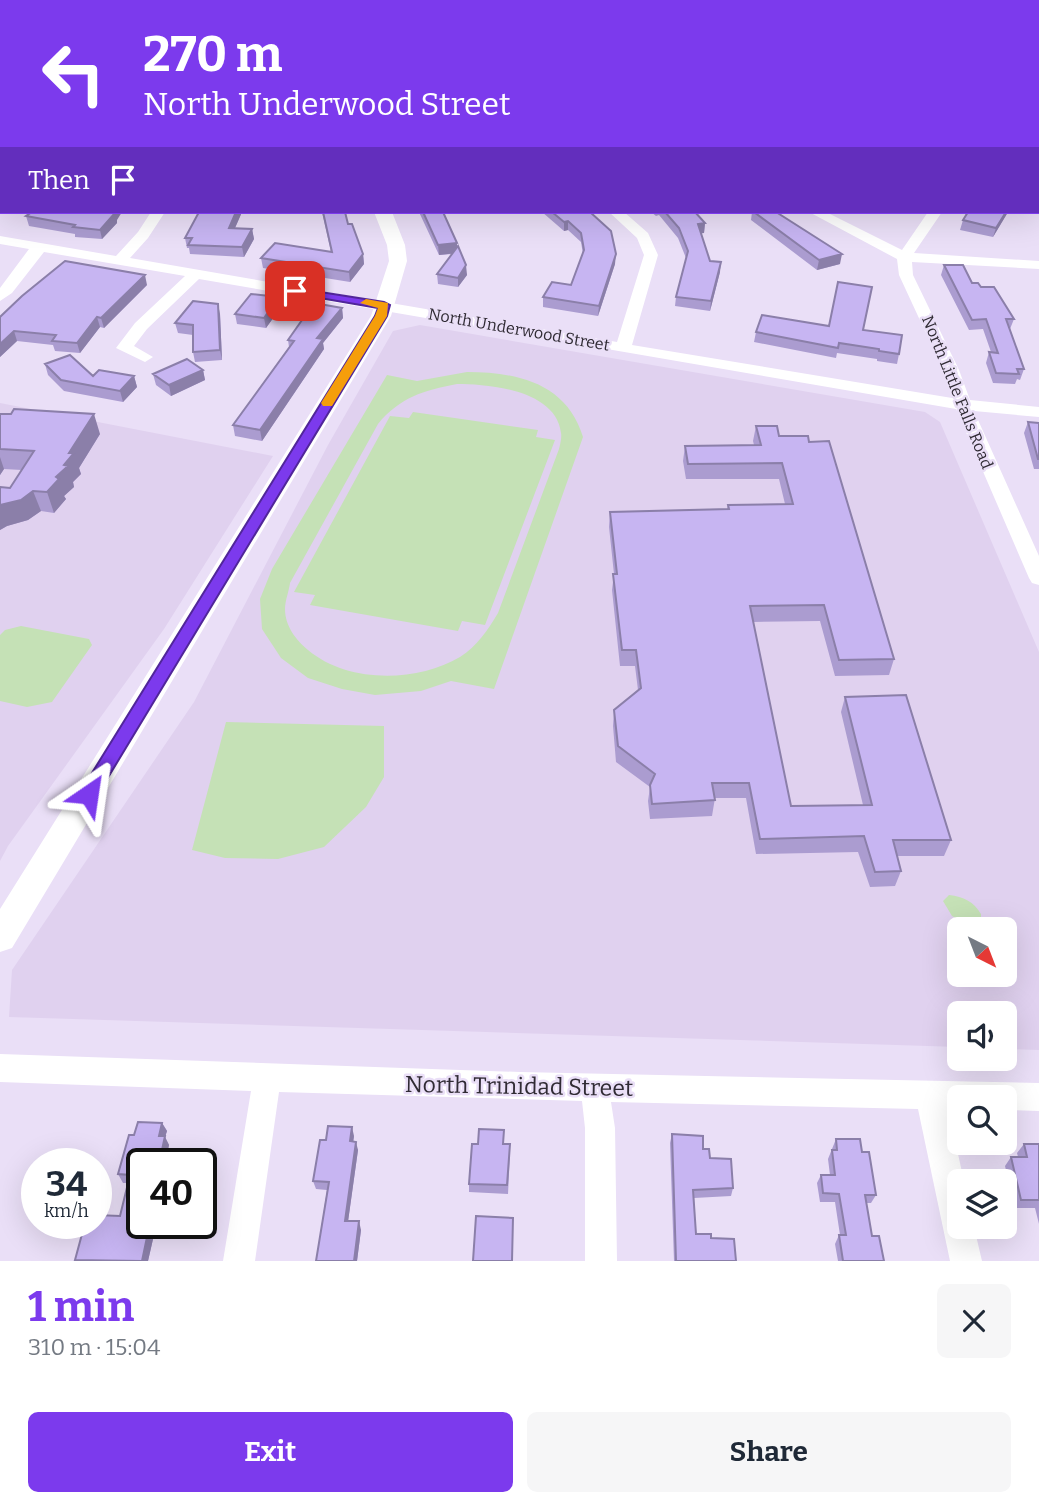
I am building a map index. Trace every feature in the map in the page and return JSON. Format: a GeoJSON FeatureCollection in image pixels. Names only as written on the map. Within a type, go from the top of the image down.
{"type":"FeatureCollection","features":[{"type":"Feature","properties":{"kind":"street"},"geometry":{"type":"LineString","coordinates":[[121,260],[157,214]]}},
{"type":"Feature","properties":{"kind":"street"},"geometry":{"type":"LineString","coordinates":[[0,938],[381,316],[393,285],[398,258],[384,214]]}},
{"type":"Feature","properties":{"kind":"street"},"geometry":{"type":"LineString","coordinates":[[618,214],[643,236],[651,255],[623,347]]}},
{"type":"Feature","properties":{"kind":"street"},"geometry":{"type":"LineString","coordinates":[[820,214],[904,257],[1039,265]]}},
{"type":"Feature","properties":{"kind":"street"},"geometry":{"type":"LineString","coordinates":[[904,257],[934,214]]}},
{"type":"Feature","properties":{"kind":"street","name":"North Underwood Street"},"geometry":{"type":"LineString","coordinates":[[0,240],[963,406],[1039,412]]}},
{"type":"Feature","properties":{"kind":"street"},"geometry":{"type":"LineString","coordinates":[[0,296],[14,282],[26,259],[41,247]]}},
{"type":"Feature","properties":{"kind":"street","name":"North Little Falls Road"},"geometry":{"type":"LineString","coordinates":[[904,257],[906,275],[951,370],[963,406],[1038,572]]}},
{"type":"Feature","properties":{"kind":"street"},"geometry":{"type":"LineString","coordinates":[[145,357],[124,348],[141,326],[197,274]]}},
{"type":"Feature","properties":{"kind":"street","name":"North Trinidad Street"},"geometry":{"type":"LineString","coordinates":[[0,1068],[267,1079],[1039,1097]]}},
{"type":"Feature","properties":{"kind":"street"},"geometry":{"type":"LineString","coordinates":[[239,1261],[267,1079]]}},
{"type":"Feature","properties":{"kind":"street"},"geometry":{"type":"LineString","coordinates":[[594,1088],[600,1128],[601,1261]]}},
{"type":"Feature","properties":{"kind":"street"},"geometry":{"type":"LineString","coordinates":[[930,1095],[966,1261]]}},
{"type":"Feature","properties":{"kind":"shaded area"},"geometry":{"type":"Polygon","coordinates":[[[420,325],[925,412],[940,422],[1039,652],[1039,1050],[1017,1049],[1017,1001],[947,1001],[947,1047],[9,1017],[12,970],[194,702],[328,445],[393,331],[420,325]]]}},
{"type":"Feature","properties":{"kind":"shaded area"},"geometry":{"type":"Polygon","coordinates":[[[0,403],[273,456],[164,629],[8,846],[0,861],[0,403]]]}},
{"type":"Feature","properties":{"kind":"green space"},"geometry":{"type":"Polygon","coordinates":[[[467,372],[522,379],[553,393],[565,404],[576,419],[583,437],[494,689],[451,681],[421,691],[375,695],[342,689],[308,678],[281,658],[262,629],[260,599],[272,569],[387,375],[417,381],[467,372]],[[457,384],[413,396],[378,424],[290,583],[285,615],[295,637],[324,661],[342,669],[382,676],[423,672],[442,666],[472,648],[498,613],[559,449],[561,435],[556,419],[547,407],[534,399],[503,388],[457,384]]]}},
{"type":"Feature","properties":{"kind":"green space"},"geometry":{"type":"Polygon","coordinates":[[[413,412],[538,430],[536,437],[555,440],[485,625],[462,621],[458,631],[310,605],[315,595],[294,592],[390,416],[409,418],[413,412]]]}},
{"type":"Feature","properties":{"kind":"green space"},"geometry":{"type":"Polygon","coordinates":[[[21,626],[89,639],[92,645],[52,702],[27,707],[0,701],[0,635],[5,630],[21,626]]]}},
{"type":"Feature","properties":{"kind":"green space"},"geometry":{"type":"Polygon","coordinates":[[[226,722],[384,726],[384,777],[366,807],[324,847],[278,859],[225,858],[192,850],[226,722]]]}},
{"type":"Feature","properties":{"kind":"green space"},"geometry":{"type":"Polygon","coordinates":[[[949,895],[964,898],[978,910],[981,917],[954,917],[943,901],[949,895]]]}},
{"type":"Feature","properties":{"kind":"building"},"geometry":{"type":"Polygon","coordinates":[[[29,214],[114,214],[100,230],[26,216],[29,214]]]}},
{"type":"Feature","properties":{"kind":"building"},"geometry":{"type":"Polygon","coordinates":[[[198,214],[235,214],[229,228],[252,229],[242,247],[188,245],[192,238],[185,238],[198,214]]]}},
{"type":"Feature","properties":{"kind":"building"},"geometry":{"type":"Polygon","coordinates":[[[323,214],[346,214],[363,254],[349,272],[261,258],[275,243],[332,252],[323,214]]]}},
{"type":"Feature","properties":{"kind":"building"},"geometry":{"type":"Polygon","coordinates":[[[424,214],[444,214],[457,243],[438,245],[424,214]]]}},
{"type":"Feature","properties":{"kind":"building"},"geometry":{"type":"Polygon","coordinates":[[[554,214],[592,214],[611,231],[616,254],[599,306],[543,297],[552,282],[571,285],[584,250],[581,233],[568,221],[564,222],[554,214]]]}},
{"type":"Feature","properties":{"kind":"building"},"geometry":{"type":"Polygon","coordinates":[[[667,214],[697,214],[705,223],[698,224],[710,261],[721,262],[711,301],[676,297],[688,251],[679,228],[667,214]]]}},
{"type":"Feature","properties":{"kind":"building"},"geometry":{"type":"Polygon","coordinates":[[[757,214],[779,214],[842,254],[819,260],[757,214]]]}},
{"type":"Feature","properties":{"kind":"building"},"geometry":{"type":"Polygon","coordinates":[[[967,214],[1005,214],[996,228],[963,220],[967,214]]]}},
{"type":"Feature","properties":{"kind":"building"},"geometry":{"type":"Polygon","coordinates":[[[458,246],[466,265],[458,278],[437,274],[458,246]]]}},
{"type":"Feature","properties":{"kind":"building"},"geometry":{"type":"Polygon","coordinates":[[[65,261],[145,275],[101,318],[97,317],[77,343],[52,341],[56,335],[14,331],[0,344],[0,317],[65,261]]]}},
{"type":"Feature","properties":{"kind":"building"},"geometry":{"type":"Polygon","coordinates":[[[944,265],[963,265],[972,283],[978,283],[981,287],[994,287],[1014,319],[1006,319],[1024,369],[1017,369],[1019,374],[996,373],[989,352],[998,353],[986,319],[972,320],[944,265]]]}},
{"type":"Feature","properties":{"kind":"building"},"geometry":{"type":"Polygon","coordinates":[[[838,282],[872,287],[863,330],[902,335],[899,354],[839,343],[838,348],[756,332],[762,315],[829,326],[838,282]]]}},
{"type":"Feature","properties":{"kind":"building"},"geometry":{"type":"Polygon","coordinates":[[[251,294],[279,297],[264,318],[235,314],[251,294]]]}},
{"type":"Feature","properties":{"kind":"building"},"geometry":{"type":"Polygon","coordinates":[[[193,301],[218,304],[220,350],[193,352],[193,325],[175,323],[193,301]]]}},
{"type":"Feature","properties":{"kind":"building"},"geometry":{"type":"Polygon","coordinates":[[[314,303],[342,308],[317,338],[323,339],[260,430],[233,425],[294,341],[288,340],[314,303]]]}},
{"type":"Feature","properties":{"kind":"building"},"geometry":{"type":"Polygon","coordinates":[[[70,355],[93,376],[99,370],[134,376],[120,391],[61,380],[45,364],[70,355]]]}},
{"type":"Feature","properties":{"kind":"building"},"geometry":{"type":"Polygon","coordinates":[[[187,359],[203,370],[169,385],[153,374],[187,359]]]}},
{"type":"Feature","properties":{"kind":"building"},"geometry":{"type":"Polygon","coordinates":[[[14,409],[94,414],[69,453],[74,453],[64,465],[68,466],[56,477],[59,479],[47,492],[33,491],[21,500],[0,505],[0,487],[10,488],[34,451],[0,449],[0,414],[11,414],[14,409]]]}},
{"type":"Feature","properties":{"kind":"building"},"geometry":{"type":"Polygon","coordinates":[[[1028,422],[1039,423],[1039,459],[1038,459],[1028,422]]]}},
{"type":"Feature","properties":{"kind":"building"},"geometry":{"type":"Polygon","coordinates":[[[756,426],[777,426],[779,436],[808,436],[809,442],[829,441],[894,659],[839,660],[824,605],[750,606],[791,806],[872,805],[845,697],[906,695],[951,840],[893,840],[901,871],[875,872],[864,836],[760,839],[749,783],[712,783],[715,800],[652,804],[650,785],[655,774],[618,746],[614,710],[641,688],[636,650],[622,650],[613,574],[617,574],[610,512],[729,509],[728,505],[793,504],[782,463],[688,464],[685,446],[761,445],[756,426]]]}},
{"type":"Feature","properties":{"kind":"building"},"geometry":{"type":"Polygon","coordinates":[[[138,1122],[162,1123],[159,1136],[165,1136],[162,1148],[126,1148],[126,1175],[118,1174],[129,1135],[134,1135],[138,1122]]]}},
{"type":"Feature","properties":{"kind":"building"},"geometry":{"type":"Polygon","coordinates":[[[328,1126],[352,1127],[350,1141],[356,1142],[345,1221],[359,1221],[354,1261],[316,1261],[329,1182],[313,1181],[320,1140],[326,1140],[328,1126]]]}},
{"type":"Feature","properties":{"kind":"building"},"geometry":{"type":"Polygon","coordinates":[[[479,1129],[504,1130],[503,1144],[510,1144],[507,1185],[469,1184],[472,1144],[478,1144],[479,1129]]]}},
{"type":"Feature","properties":{"kind":"building"},"geometry":{"type":"Polygon","coordinates":[[[672,1134],[703,1136],[703,1149],[709,1149],[710,1158],[731,1159],[733,1188],[693,1190],[696,1234],[734,1239],[736,1261],[676,1261],[672,1134]]]}},
{"type":"Feature","properties":{"kind":"building"},"geometry":{"type":"Polygon","coordinates":[[[836,1139],[860,1139],[862,1152],[869,1152],[876,1195],[865,1195],[872,1236],[879,1236],[884,1261],[843,1261],[839,1235],[846,1235],[839,1194],[823,1193],[821,1175],[835,1175],[832,1150],[837,1150],[836,1139]]]}},
{"type":"Feature","properties":{"kind":"building"},"geometry":{"type":"Polygon","coordinates":[[[1024,1144],[1039,1144],[1039,1200],[1021,1200],[1017,1169],[1014,1169],[1011,1157],[1027,1157],[1024,1144]]]}},
{"type":"Feature","properties":{"kind":"building"},"geometry":{"type":"Polygon","coordinates":[[[126,1191],[126,1239],[147,1239],[142,1261],[75,1260],[81,1239],[112,1239],[112,1216],[120,1216],[126,1191]]]}},
{"type":"Feature","properties":{"kind":"building"},"geometry":{"type":"Polygon","coordinates":[[[476,1216],[513,1218],[512,1261],[473,1261],[476,1216]]]}},
{"type":"Feature","properties":{"kind":"slow traffic"},"geometry":{"type":"LineString","coordinates":[[328,403],[381,316],[384,305],[366,303]]}},
{"type":"Feature","properties":{"kind":"route"},"geometry":{"type":"LineString","coordinates":[[89,794],[381,316],[384,305],[295,291]]}}]}
